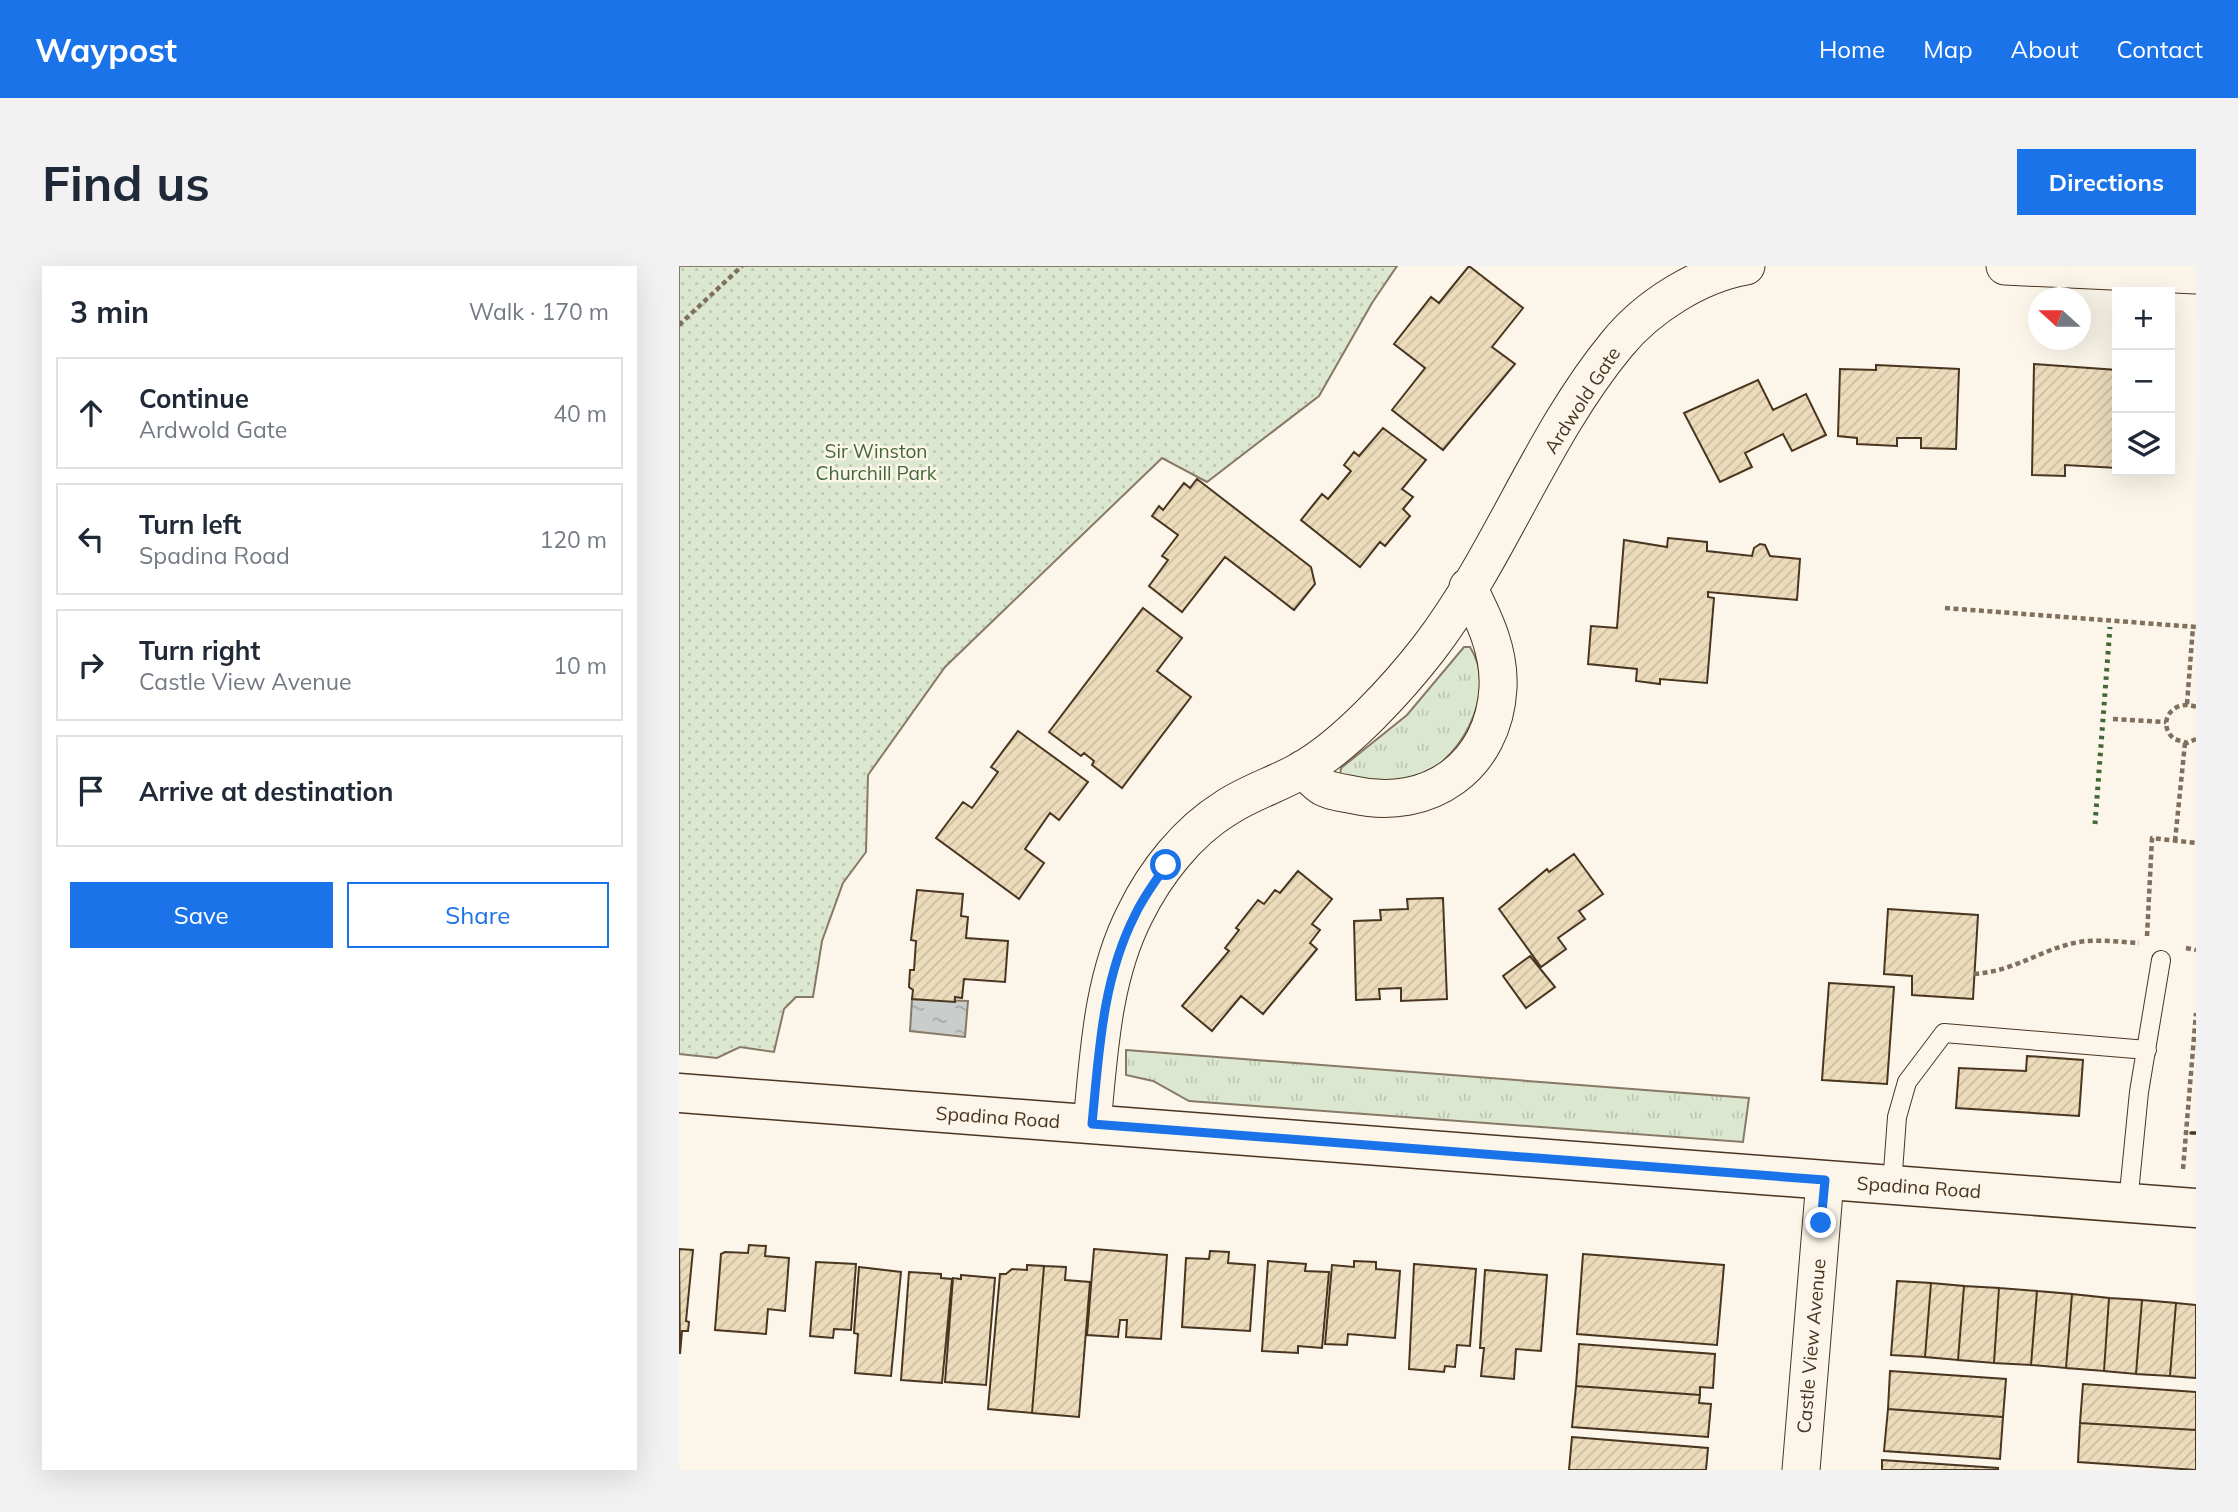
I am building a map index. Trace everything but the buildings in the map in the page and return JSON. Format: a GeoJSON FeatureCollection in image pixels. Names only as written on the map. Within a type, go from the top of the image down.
{"type":"FeatureCollection","features":[{"type":"Feature","properties":{"kind":"street","name":"Ardwold Gate"},"geometry":{"type":"LineString","coordinates":[[1092,1124],[1103,1023],[1112,972],[1135,914],[1166,865],[1196,830],[1226,808],[1303,769],[1375,711],[1429,648],[1588,383],[1618,342],[1677,294],[1706,278],[1746,266]]}},
{"type":"Feature","properties":{"kind":"street"},"geometry":{"type":"LineString","coordinates":[[2005,266],[2196,275]]}},
{"type":"Feature","properties":{"kind":"street"},"geometry":{"type":"LineString","coordinates":[[1303,769],[1324,789],[1374,800],[1403,799],[1436,789],[1455,777],[1476,755],[1493,724],[1499,688],[1497,655],[1468,587]]}},
{"type":"Feature","properties":{"kind":"street","name":"Spadina Road"},"geometry":{"type":"LineString","coordinates":[[679,1093],[2128,1203],[2189,1194]]}},
{"type":"Feature","properties":{"kind":"street","name":"Castle View Avenue"},"geometry":{"type":"LineString","coordinates":[[1801,1470],[1825,1180]]}},
{"type":"Feature","properties":{"kind":"lane"},"geometry":{"type":"LineString","coordinates":[[2128,1203],[2139,1092],[2161,960]]}},
{"type":"Feature","properties":{"kind":"lane"},"geometry":{"type":"LineString","coordinates":[[1892,1185],[1897,1117],[1907,1082],[1944,1033],[2147,1050]]}},
{"type":"Feature","properties":{"kind":"path"},"geometry":{"type":"LineString","coordinates":[[679,325],[743,266]]}},
{"type":"Feature","properties":{"kind":"path"},"geometry":{"type":"LineString","coordinates":[[1945,608],[2195,627],[2187,704]]}},
{"type":"Feature","properties":{"kind":"path"},"geometry":{"type":"LineString","coordinates":[[2196,707],[2187,704],[2170,710],[2165,722],[2169,735],[2185,743],[2196,739]]}},
{"type":"Feature","properties":{"kind":"path"},"geometry":{"type":"LineString","coordinates":[[2113,719],[2165,722]]}},
{"type":"Feature","properties":{"kind":"path"},"geometry":{"type":"LineString","coordinates":[[2175,841],[2185,743]]}},
{"type":"Feature","properties":{"kind":"path"},"geometry":{"type":"LineString","coordinates":[[1974,974],[2000,972],[2077,943],[2097,940],[2146,944],[2153,838],[2196,843]]}},
{"type":"Feature","properties":{"kind":"path"},"geometry":{"type":"LineString","coordinates":[[2183,948],[2196,950]]}},
{"type":"Feature","properties":{"kind":"path"},"geometry":{"type":"LineString","coordinates":[[2189,1194],[2196,1013]]}},
{"type":"Feature","properties":{"kind":"green space","name":"Sir Winston Churchill Park"},"geometry":{"type":"Polygon","coordinates":[[[679,266],[1397,266],[1372,303],[1319,396],[1207,482],[1162,458],[945,667],[868,775],[866,852],[843,883],[822,941],[813,997],[796,997],[784,1009],[774,1052],[740,1047],[717,1058],[679,1054],[679,266]]]}},
{"type":"Feature","properties":{"kind":"green space"},"geometry":{"type":"Polygon","coordinates":[[[1464,647],[1470,647],[1478,665],[1480,685],[1477,706],[1458,744],[1444,760],[1428,772],[1401,782],[1375,782],[1340,776],[1341,768],[1407,715],[1464,647]]]}},
{"type":"Feature","properties":{"kind":"green space"},"geometry":{"type":"Polygon","coordinates":[[[1126,1050],[1749,1098],[1743,1142],[1189,1101],[1153,1081],[1126,1075],[1126,1050]]]}},
{"type":"Feature","properties":{"kind":"water"},"geometry":{"type":"Polygon","coordinates":[[[912,999],[968,1001],[965,1037],[910,1031],[912,999]]]}},
{"type":"Feature","properties":{"kind":"hedge"},"geometry":{"type":"LineString","coordinates":[[2095,824],[2110,627]]}},
{"type":"Feature","properties":{"kind":"wall"},"geometry":{"type":"LineString","coordinates":[[2191,1133],[2196,1133]]}},
{"type":"Feature","properties":{"kind":"route"},"geometry":{"type":"LineString","coordinates":[[1166,865],[1135,914],[1112,972],[1103,1023],[1092,1124],[1825,1180],[1821,1223]]}}]}
